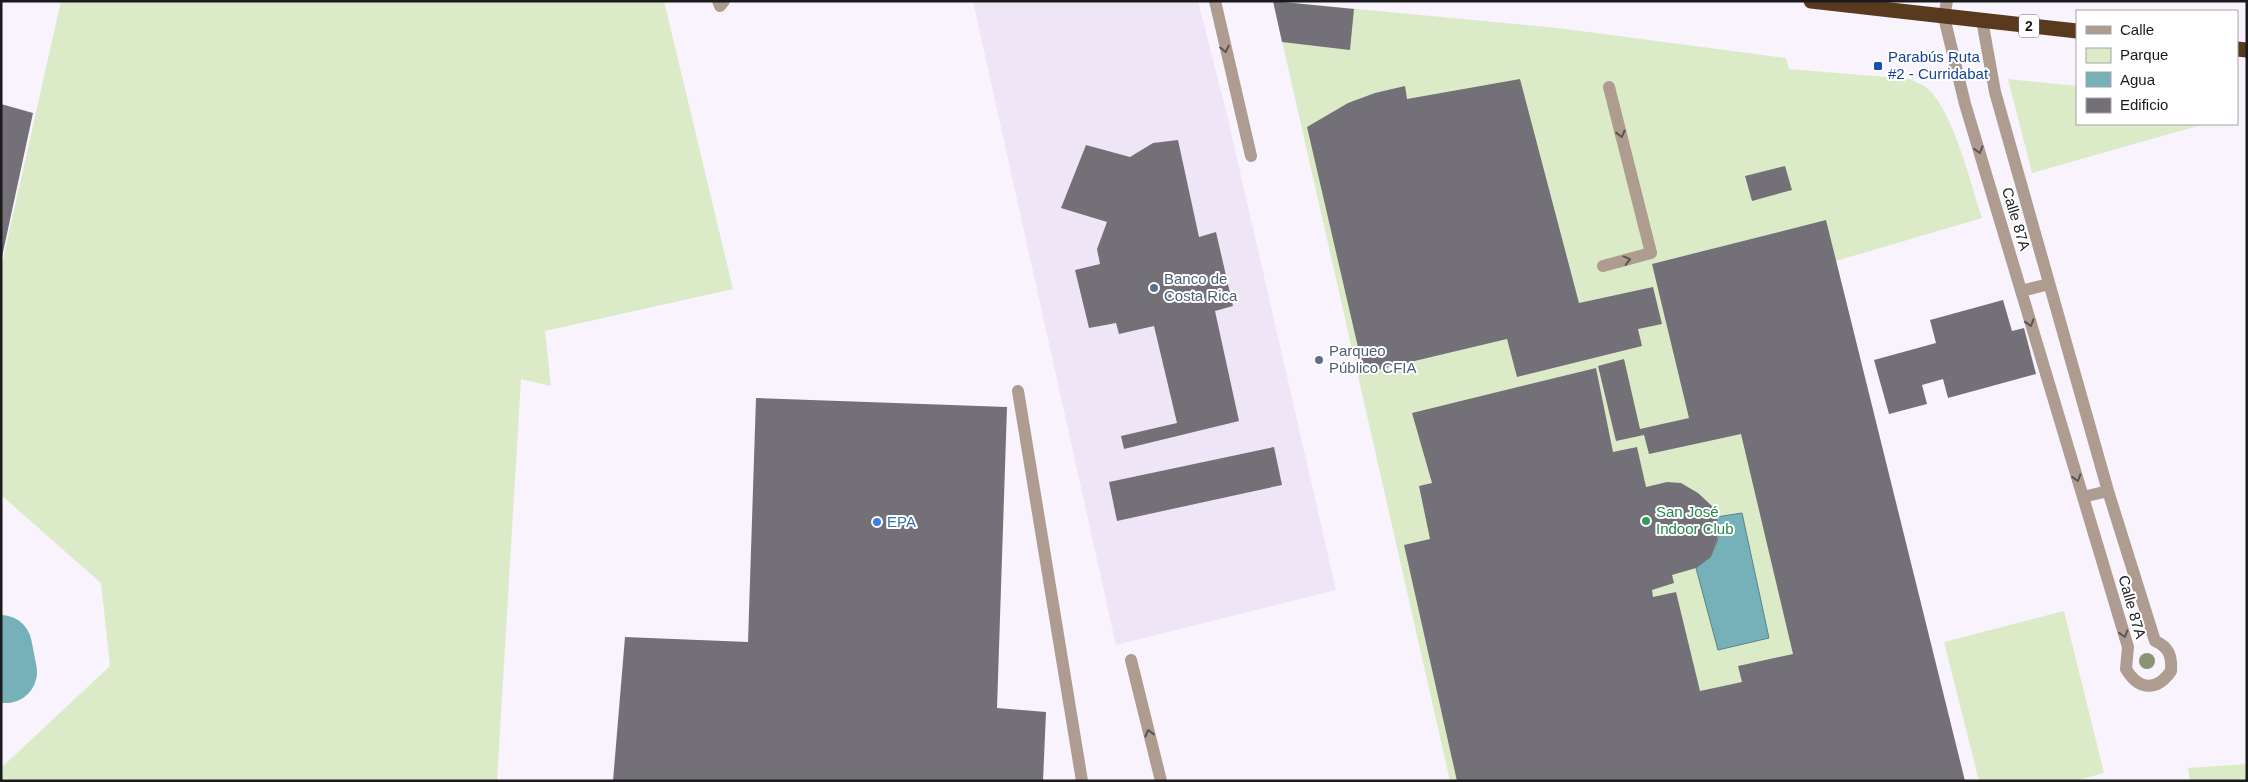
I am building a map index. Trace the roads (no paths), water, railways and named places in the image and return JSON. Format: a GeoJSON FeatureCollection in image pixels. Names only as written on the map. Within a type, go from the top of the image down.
{"type":"FeatureCollection","features":[{"type":"Feature","properties":{"kind":"highway","name":"2"},"geometry":{"type":"LineString","coordinates":[[1811,1],[1861,4],[1944,17],[2076,31]]}},
{"type":"Feature","properties":{"kind":"street"},"geometry":{"type":"LineString","coordinates":[[718,1],[720,6],[724,1]]}},
{"type":"Feature","properties":{"kind":"street"},"geometry":{"type":"LineString","coordinates":[[1214,1],[1251,156]]}},
{"type":"Feature","properties":{"kind":"street"},"geometry":{"type":"LineString","coordinates":[[1944,17],[1947,1]]}},
{"type":"Feature","properties":{"kind":"street","name":"Calle 87A"},"geometry":{"type":"LineString","coordinates":[[1944,17],[1965,104],[2128,647],[2126,669],[2138,683],[2153,686],[2160,683],[2171,671],[2171,655],[2162,644],[2155,640],[2108,491],[1995,92],[1982,20]]}},
{"type":"Feature","properties":{"kind":"street"},"geometry":{"type":"LineString","coordinates":[[1603,266],[1651,253],[1609,87]]}},
{"type":"Feature","properties":{"kind":"street"},"geometry":{"type":"LineString","coordinates":[[2021,291],[2049,284]]}},
{"type":"Feature","properties":{"kind":"street"},"geometry":{"type":"LineString","coordinates":[[1018,391],[1082,781]]}},
{"type":"Feature","properties":{"kind":"street"},"geometry":{"type":"LineString","coordinates":[[2082,498],[2108,491]]}},
{"type":"Feature","properties":{"kind":"street"},"geometry":{"type":"LineString","coordinates":[[1131,660],[1161,781]]}},
{"type":"Feature","properties":{"kind":"water"},"geometry":{"type":"Polygon","coordinates":[[[1742,513],[1769,638],[1718,650],[1696,568],[1708,558],[1715,546],[1718,533],[1716,517],[1742,513]]]}},
{"type":"Feature","properties":{"kind":"waterway"},"geometry":{"type":"LineString","coordinates":[[1,646],[6,672],[1,672]]}},
{"type":"Feature","properties":{"kind":"place","name":"Parabús Ruta #2 - Curridabat"},"geometry":{"type":"Point","coordinates":[1878,66]}},
{"type":"Feature","properties":{"kind":"place","name":"Banco de Costa Rica"},"geometry":{"type":"Point","coordinates":[1154,288]}},
{"type":"Feature","properties":{"kind":"place","name":"Parqueo Público CFIA"},"geometry":{"type":"Point","coordinates":[1319,360]}},
{"type":"Feature","properties":{"kind":"place","name":"San José Indoor Club"},"geometry":{"type":"Point","coordinates":[1646,521]}},
{"type":"Feature","properties":{"kind":"place","name":"EPA"},"geometry":{"type":"Point","coordinates":[877,522]}}]}
